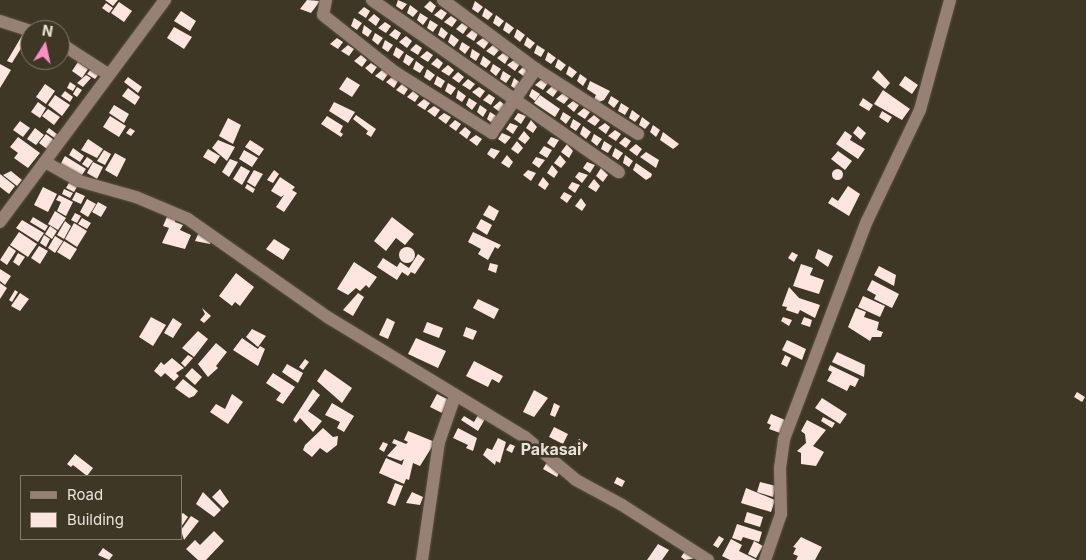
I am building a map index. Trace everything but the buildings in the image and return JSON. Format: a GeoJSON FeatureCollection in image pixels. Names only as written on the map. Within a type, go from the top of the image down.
{"type":"FeatureCollection","features":[{"type":"Feature","properties":{"kind":"street"},"geometry":{"type":"LineString","coordinates":[[0,222],[108,74],[165,0]]}},
{"type":"Feature","properties":{"kind":"street"},"geometry":{"type":"LineString","coordinates":[[326,0],[323,15],[330,21],[395,72],[492,133],[536,69]]}},
{"type":"Feature","properties":{"kind":"street"},"geometry":{"type":"LineString","coordinates":[[372,0],[619,172]]}},
{"type":"Feature","properties":{"kind":"street"},"geometry":{"type":"LineString","coordinates":[[443,0],[536,69],[638,134]]}},
{"type":"Feature","properties":{"kind":"street"},"geometry":{"type":"LineString","coordinates":[[765,560],[781,514],[780,468],[784,439],[867,221],[920,110],[950,0]]}},
{"type":"Feature","properties":{"kind":"street"},"geometry":{"type":"LineString","coordinates":[[0,21],[20,28]]}},
{"type":"Feature","properties":{"kind":"street"},"geometry":{"type":"LineString","coordinates":[[70,49],[108,74]]}},
{"type":"Feature","properties":{"kind":"street"},"geometry":{"type":"LineString","coordinates":[[45,162],[79,181],[136,197],[188,219],[329,318],[535,444],[576,480],[622,505],[708,560]]}},
{"type":"Feature","properties":{"kind":"street"},"geometry":{"type":"LineString","coordinates":[[422,560],[439,442],[454,396]]}},
{"type":"Feature","properties":{"kind":"district","name":"Pakasai"},"geometry":{"type":"Point","coordinates":[551,449]}}]}
